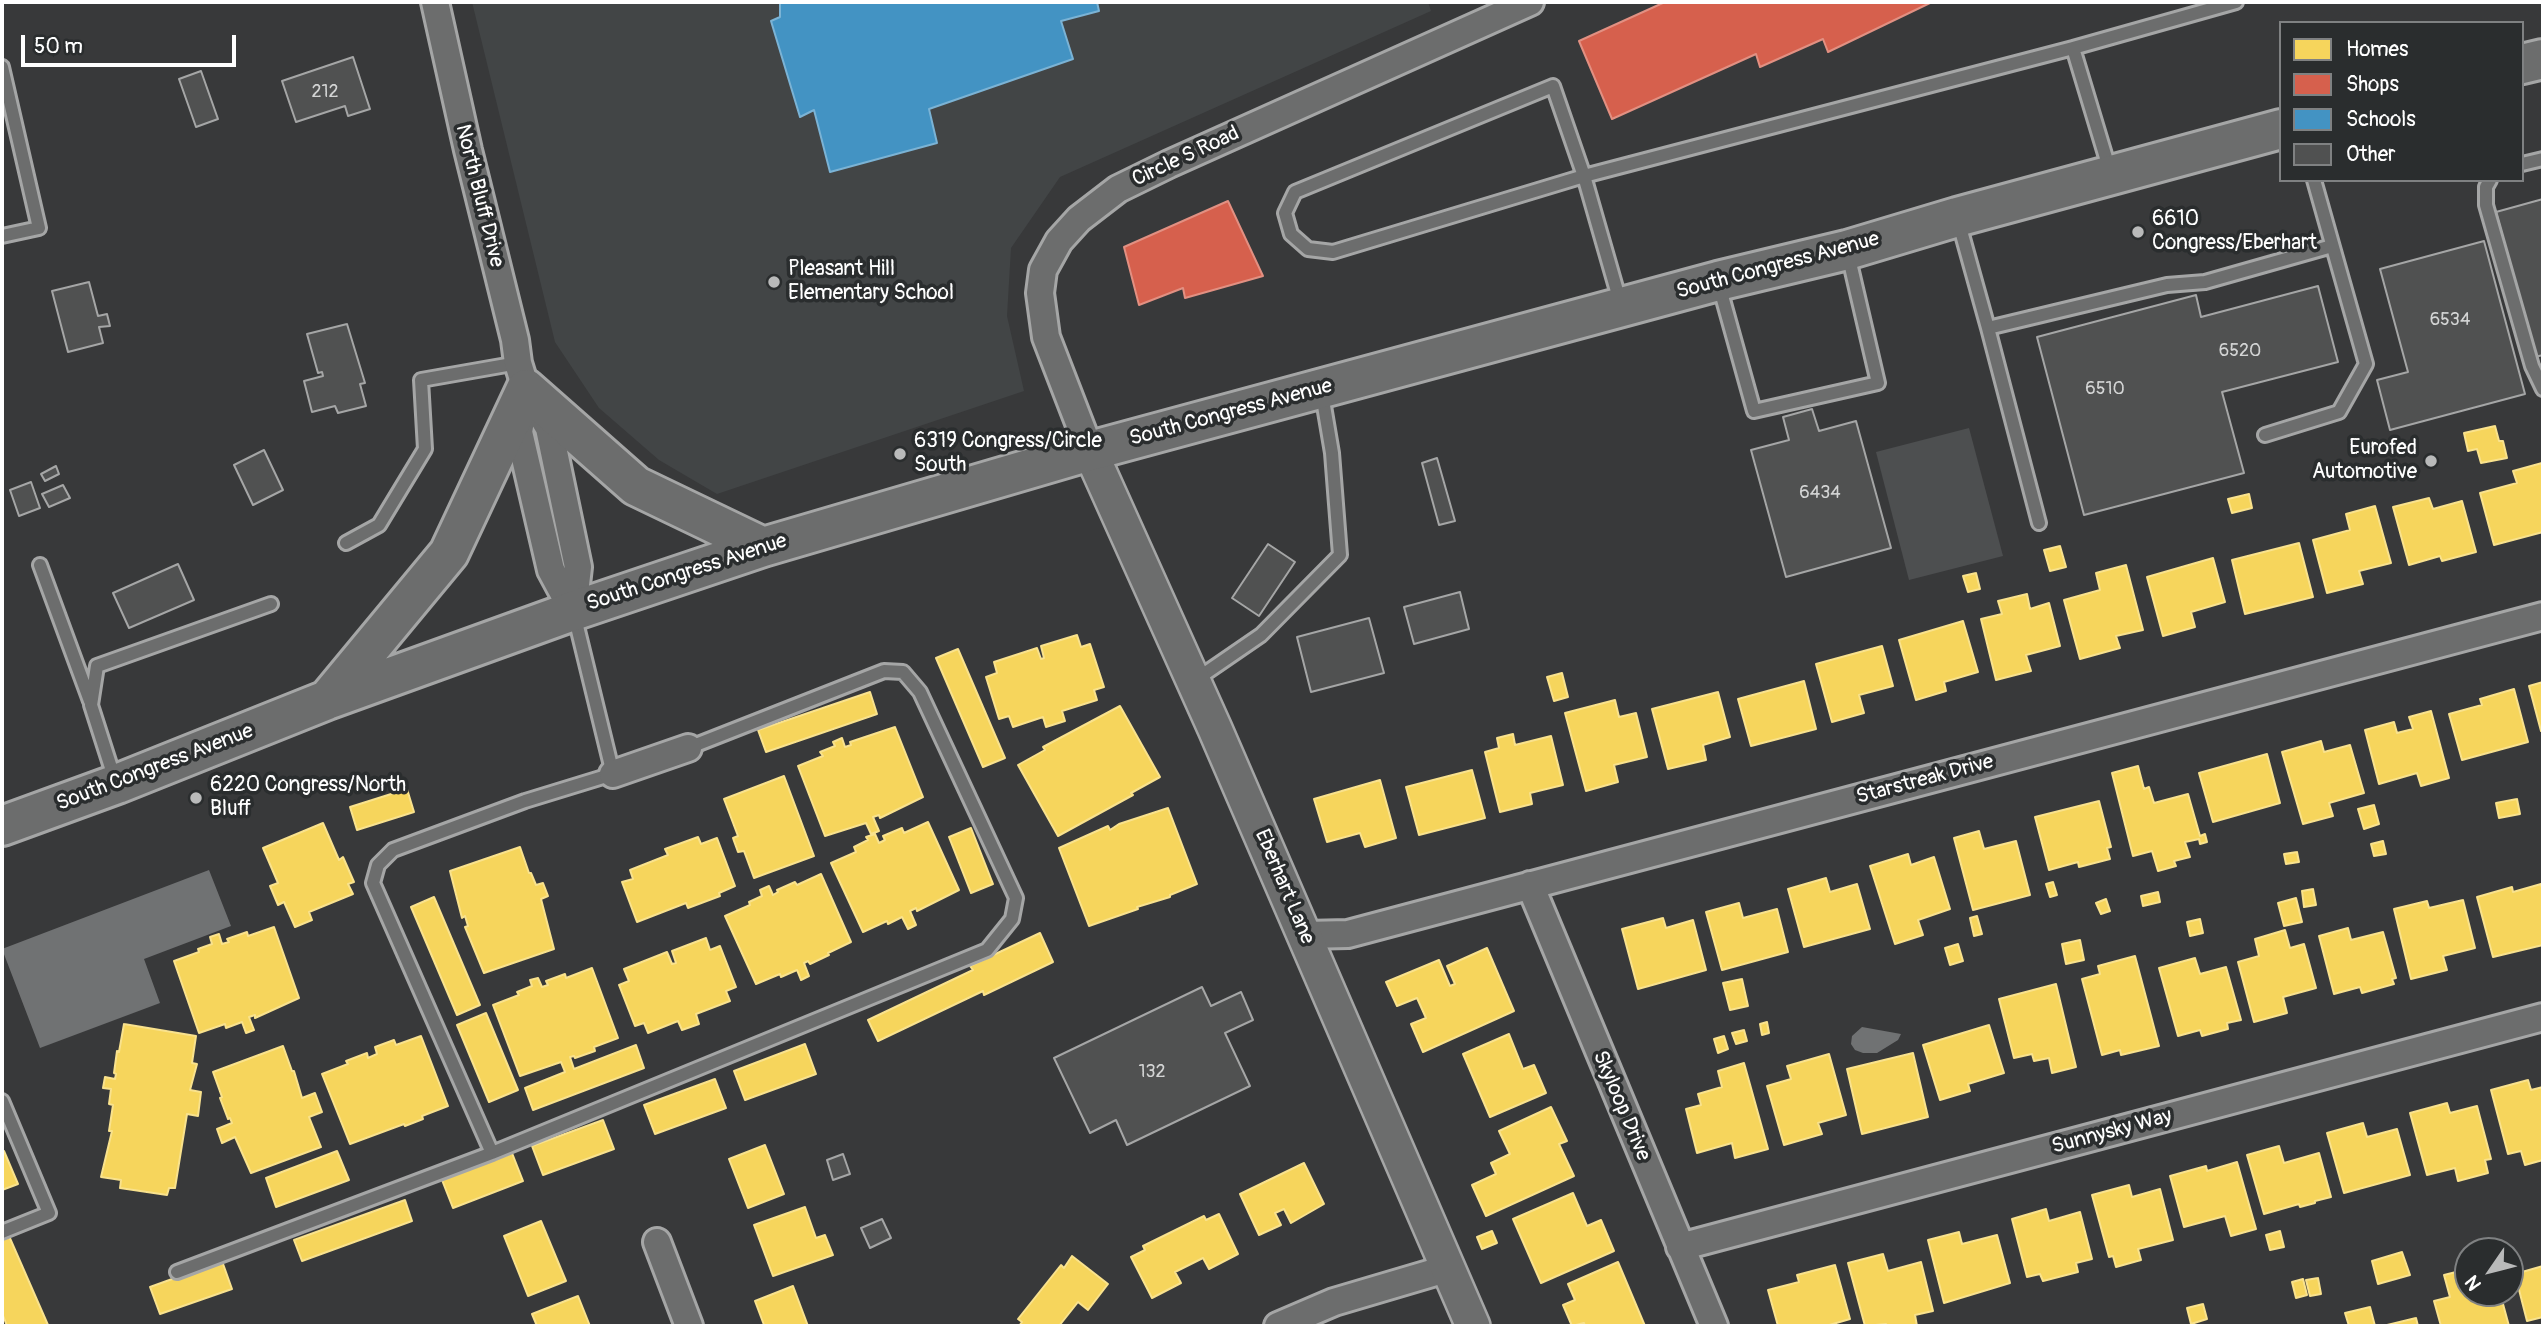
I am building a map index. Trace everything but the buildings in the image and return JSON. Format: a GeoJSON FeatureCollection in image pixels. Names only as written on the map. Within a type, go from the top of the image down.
{"type":"FeatureCollection","features":[{"type":"Feature","properties":{"kind":"main road"},"geometry":{"type":"LineString","coordinates":[[2524,64],[2543,59]]}},
{"type":"Feature","properties":{"kind":"main road","name":"South Congress Avenue"},"geometry":{"type":"LineString","coordinates":[[2,826],[117,784],[327,700],[573,611],[763,547],[1090,451],[1718,281],[1847,250],[1957,217],[2279,130]]}},
{"type":"Feature","properties":{"kind":"main road"},"geometry":{"type":"LineString","coordinates":[[327,700],[449,553],[522,376],[636,486],[763,547]]}},
{"type":"Feature","properties":{"kind":"street","name":"North Bluff Drive"},"geometry":{"type":"LineString","coordinates":[[435,2],[522,376],[519,432],[551,570],[573,611]]}},
{"type":"Feature","properties":{"kind":"street","name":"Circle S Road"},"geometry":{"type":"LineString","coordinates":[[1090,451],[1046,337],[1040,293],[1043,270],[1059,241],[1079,219],[1118,190],[1169,164],[1530,2]]}},
{"type":"Feature","properties":{"kind":"street","name":"Eberhart Lane"},"geometry":{"type":"LineString","coordinates":[[1090,451],[1194,681],[1473,1326]]}},
{"type":"Feature","properties":{"kind":"street","name":"Starstreak Drive"},"geometry":{"type":"LineString","coordinates":[[1305,935],[1348,934],[2543,616]]}},
{"type":"Feature","properties":{"kind":"street"},"geometry":{"type":"LineString","coordinates":[[613,775],[688,748]]}},
{"type":"Feature","properties":{"kind":"street","name":"Skyloop Drive"},"geometry":{"type":"LineString","coordinates":[[1530,885],[1714,1326]]}},
{"type":"Feature","properties":{"kind":"street","name":"Sunnysky Way"},"geometry":{"type":"LineString","coordinates":[[1680,1247],[2543,1017]]}},
{"type":"Feature","properties":{"kind":"street"},"geometry":{"type":"LineString","coordinates":[[657,1242],[690,1326]]}},
{"type":"Feature","properties":{"kind":"street"},"geometry":{"type":"LineString","coordinates":[[1278,1326],[1334,1302],[1449,1268]]}},
{"type":"Feature","properties":{"kind":"lane"},"geometry":{"type":"LineString","coordinates":[[1621,307],[1584,176],[1553,86],[1295,192],[1285,213],[1291,234],[1308,249],[1333,252],[1584,176],[2073,48],[2213,5],[2236,2]]}},
{"type":"Feature","properties":{"kind":"lane"},"geometry":{"type":"LineString","coordinates":[[2073,48],[2111,175]]}},
{"type":"Feature","properties":{"kind":"lane"},"geometry":{"type":"LineString","coordinates":[[2,67],[39,228],[2,236]]}},
{"type":"Feature","properties":{"kind":"lane"},"geometry":{"type":"LineString","coordinates":[[2524,164],[2543,159]]}},
{"type":"Feature","properties":{"kind":"lane"},"geometry":{"type":"LineString","coordinates":[[2265,435],[2339,412],[2366,364],[2315,182]]}},
{"type":"Feature","properties":{"kind":"lane"},"geometry":{"type":"LineString","coordinates":[[2489,182],[2486,187],[2486,205],[2532,366],[2543,389]]}},
{"type":"Feature","properties":{"kind":"lane"},"geometry":{"type":"LineString","coordinates":[[1957,217],[2039,523]]}},
{"type":"Feature","properties":{"kind":"lane"},"geometry":{"type":"LineString","coordinates":[[1988,328],[2167,285],[2205,282],[2332,246]]}},
{"type":"Feature","properties":{"kind":"lane"},"geometry":{"type":"LineString","coordinates":[[1718,281],[1754,411],[1878,383],[1847,250]]}},
{"type":"Feature","properties":{"kind":"lane"},"geometry":{"type":"LineString","coordinates":[[346,543],[379,525],[425,449],[421,380],[522,376]]}},
{"type":"Feature","properties":{"kind":"lane"},"geometry":{"type":"LineString","coordinates":[[1194,681],[1261,635],[1340,555],[1332,453],[1322,388]]}},
{"type":"Feature","properties":{"kind":"lane"},"geometry":{"type":"LineString","coordinates":[[40,565],[117,784]]}},
{"type":"Feature","properties":{"kind":"lane"},"geometry":{"type":"LineString","coordinates":[[91,705],[97,666],[271,604]]}},
{"type":"Feature","properties":{"kind":"lane"},"geometry":{"type":"LineString","coordinates":[[492,1153],[373,883],[378,865],[393,850],[525,801],[613,775],[573,611]]}},
{"type":"Feature","properties":{"kind":"lane"},"geometry":{"type":"LineString","coordinates":[[177,1272],[492,1153],[987,950],[1012,919],[1016,898],[920,692],[903,672],[884,671],[688,748]]}},
{"type":"Feature","properties":{"kind":"lane"},"geometry":{"type":"LineString","coordinates":[[2,1101],[49,1213],[2,1233]]}},
{"type":"Feature","properties":{"kind":"shaded area","name":"Pleasant Hill Elementary School"},"geometry":{"type":"Polygon","coordinates":[[[472,2],[1428,2],[1431,11],[1060,177],[1011,248],[1007,316],[1024,391],[717,494],[659,460],[599,408],[555,342],[472,2]]]}},
{"type":"Feature","properties":{"kind":"shaded area"},"geometry":{"type":"Polygon","coordinates":[[[1969,428],[2003,556],[1909,580],[1876,452],[1969,428]]]}},
{"type":"Feature","properties":{"kind":"shaded area"},"geometry":{"type":"Polygon","coordinates":[[[209,870],[231,926],[144,959],[160,1003],[40,1048],[2,949],[209,870]]]}},
{"type":"Feature","properties":{"kind":"shaded area"},"geometry":{"type":"Polygon","coordinates":[[[1862,1027],[1901,1034],[1898,1040],[1877,1053],[1863,1053],[1855,1050],[1851,1044],[1852,1036],[1862,1027]]]}},
{"type":"Feature","properties":{"kind":"place","name":"6610 Congress/Eberhart"},"geometry":{"type":"Point","coordinates":[2138,232]}},
{"type":"Feature","properties":{"kind":"place","name":"Pleasant Hill Elementary School"},"geometry":{"type":"Point","coordinates":[774,282]}},
{"type":"Feature","properties":{"kind":"place","name":"6319 Congress/Circle South"},"geometry":{"type":"Point","coordinates":[900,454]}},
{"type":"Feature","properties":{"kind":"place","name":"Eurofed Automotive"},"geometry":{"type":"Point","coordinates":[2431,461]}},
{"type":"Feature","properties":{"kind":"place","name":"6220 Congress/North Bluff"},"geometry":{"type":"Point","coordinates":[196,798]}}]}
